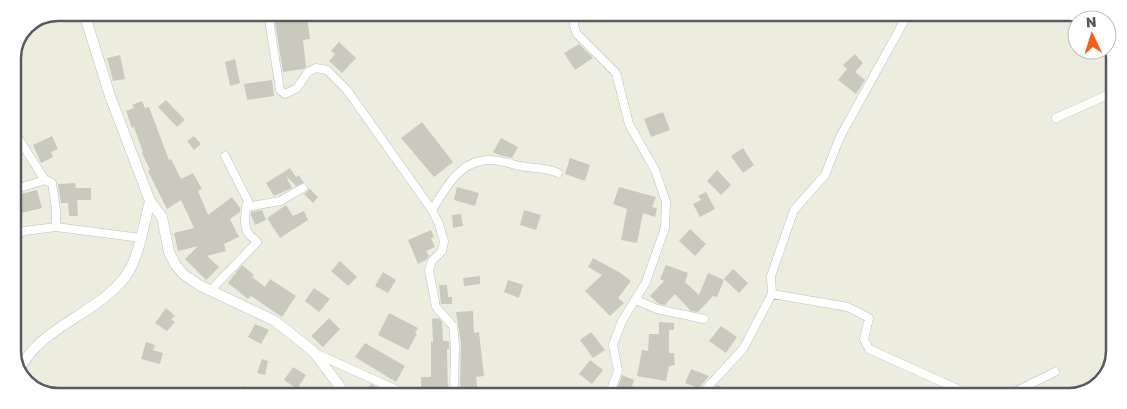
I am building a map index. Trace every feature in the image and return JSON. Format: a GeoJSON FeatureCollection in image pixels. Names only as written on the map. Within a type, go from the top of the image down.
{"type":"FeatureCollection","features":[{"type":"Feature","properties":{"kind":"street"},"geometry":{"type":"LineString","coordinates":[[87,21],[110,96],[150,201],[162,217],[168,252],[183,274],[198,285],[275,321],[314,352],[393,388]]}},
{"type":"Feature","properties":{"kind":"street"},"geometry":{"type":"LineString","coordinates":[[269,21],[280,90],[285,94],[296,88],[308,72],[316,68],[328,70],[347,90],[432,210],[444,241],[442,251],[432,261],[429,270],[436,307],[453,326],[455,345],[454,388]]}},
{"type":"Feature","properties":{"kind":"street"},"geometry":{"type":"LineString","coordinates":[[573,21],[574,28],[578,34],[616,73],[629,124],[655,170],[666,202],[665,228],[646,282],[622,321],[613,345],[618,371],[612,388]]}},
{"type":"Feature","properties":{"kind":"street"},"geometry":{"type":"LineString","coordinates":[[707,388],[743,349],[772,294],[771,276],[794,210],[825,175],[840,137],[904,21]]}},
{"type":"Feature","properties":{"kind":"street"},"geometry":{"type":"LineString","coordinates":[[1056,118],[1106,96]]}},
{"type":"Feature","properties":{"kind":"street"},"geometry":{"type":"LineString","coordinates":[[21,142],[45,180],[52,183],[56,209],[56,227]]}},
{"type":"Feature","properties":{"kind":"street"},"geometry":{"type":"LineString","coordinates":[[210,291],[257,242],[248,233],[246,219],[248,201],[225,156]]}},
{"type":"Feature","properties":{"kind":"street"},"geometry":{"type":"LineString","coordinates":[[432,210],[451,180],[468,166],[480,161],[499,161],[521,166],[550,169],[558,173]]}},
{"type":"Feature","properties":{"kind":"street"},"geometry":{"type":"LineString","coordinates":[[21,188],[45,180]]}},
{"type":"Feature","properties":{"kind":"street"},"geometry":{"type":"LineString","coordinates":[[246,207],[280,201],[303,188]]}},
{"type":"Feature","properties":{"kind":"street"},"geometry":{"type":"LineString","coordinates":[[23,364],[42,341],[106,297],[126,276],[139,247],[150,201]]}},
{"type":"Feature","properties":{"kind":"street"},"geometry":{"type":"LineString","coordinates":[[21,233],[56,227],[141,238]]}},
{"type":"Feature","properties":{"kind":"street"},"geometry":{"type":"LineString","coordinates":[[772,294],[848,307],[858,311],[869,318],[864,339],[869,349],[955,388]]}},
{"type":"Feature","properties":{"kind":"street"},"geometry":{"type":"LineString","coordinates":[[636,300],[657,310],[704,319]]}},
{"type":"Feature","properties":{"kind":"street"},"geometry":{"type":"LineString","coordinates":[[314,352],[341,388]]}},
{"type":"Feature","properties":{"kind":"street"},"geometry":{"type":"LineString","coordinates":[[1022,388],[1054,372]]}},
{"type":"Feature","properties":{"kind":"building"},"geometry":{"type":"Polygon","coordinates":[[[308,21],[310,39],[303,40],[306,67],[303,69],[283,72],[275,22],[308,21]]]}},
{"type":"Feature","properties":{"kind":"building"},"geometry":{"type":"Polygon","coordinates":[[[339,42],[356,58],[342,73],[329,61],[335,54],[331,51],[339,42]]]}},
{"type":"Feature","properties":{"kind":"building"},"geometry":{"type":"Polygon","coordinates":[[[579,44],[593,58],[575,70],[564,53],[579,44]]]}},
{"type":"Feature","properties":{"kind":"building"},"geometry":{"type":"Polygon","coordinates":[[[855,54],[863,63],[855,72],[865,80],[856,94],[838,80],[847,69],[843,65],[855,54]]]}},
{"type":"Feature","properties":{"kind":"building"},"geometry":{"type":"Polygon","coordinates":[[[120,55],[125,79],[113,81],[107,58],[120,55]]]}},
{"type":"Feature","properties":{"kind":"building"},"geometry":{"type":"Polygon","coordinates":[[[235,59],[240,83],[230,86],[225,62],[235,59]]]}},
{"type":"Feature","properties":{"kind":"building"},"geometry":{"type":"Polygon","coordinates":[[[272,80],[274,96],[247,100],[244,84],[272,80]]]}},
{"type":"Feature","properties":{"kind":"building"},"geometry":{"type":"Polygon","coordinates":[[[166,100],[185,120],[177,127],[158,107],[166,100]]]}},
{"type":"Feature","properties":{"kind":"building"},"geometry":{"type":"Polygon","coordinates":[[[142,101],[145,108],[149,107],[169,160],[171,159],[181,179],[193,173],[202,189],[198,191],[208,215],[232,197],[240,208],[240,212],[230,219],[239,237],[224,244],[226,251],[207,256],[219,267],[206,280],[185,259],[198,246],[178,251],[174,233],[194,228],[181,200],[167,209],[148,171],[150,170],[142,153],[134,127],[132,128],[126,111],[134,108],[132,105],[142,101]]]}},
{"type":"Feature","properties":{"kind":"building"},"geometry":{"type":"Polygon","coordinates":[[[663,112],[670,130],[651,137],[644,119],[663,112]]]}},
{"type":"Feature","properties":{"kind":"building"},"geometry":{"type":"Polygon","coordinates":[[[422,122],[453,162],[434,177],[401,138],[422,122]]]}},
{"type":"Feature","properties":{"kind":"building"},"geometry":{"type":"Polygon","coordinates":[[[52,136],[58,149],[51,152],[53,157],[41,163],[33,145],[52,136]]]}},
{"type":"Feature","properties":{"kind":"building"},"geometry":{"type":"Polygon","coordinates":[[[194,136],[201,144],[194,150],[187,141],[194,136]]]}},
{"type":"Feature","properties":{"kind":"building"},"geometry":{"type":"Polygon","coordinates":[[[501,138],[518,147],[512,158],[493,152],[501,138]]]}},
{"type":"Feature","properties":{"kind":"building"},"geometry":{"type":"Polygon","coordinates":[[[743,148],[754,165],[743,173],[731,156],[743,148]]]}},
{"type":"Feature","properties":{"kind":"building"},"geometry":{"type":"Polygon","coordinates":[[[570,158],[590,165],[585,181],[565,174],[570,158]]]}},
{"type":"Feature","properties":{"kind":"building"},"geometry":{"type":"Polygon","coordinates":[[[290,168],[296,177],[299,175],[304,183],[296,186],[286,176],[292,188],[274,196],[266,183],[290,168]]]}},
{"type":"Feature","properties":{"kind":"building"},"geometry":{"type":"Polygon","coordinates":[[[717,170],[731,185],[721,195],[707,181],[717,170]]]}},
{"type":"Feature","properties":{"kind":"building"},"geometry":{"type":"Polygon","coordinates":[[[75,183],[76,188],[91,188],[91,200],[77,200],[78,216],[69,216],[68,203],[61,203],[58,184],[75,183]]]}},
{"type":"Feature","properties":{"kind":"building"},"geometry":{"type":"Polygon","coordinates":[[[457,187],[479,193],[475,206],[454,200],[457,187]]]}},
{"type":"Feature","properties":{"kind":"building"},"geometry":{"type":"Polygon","coordinates":[[[619,187],[656,197],[652,207],[657,208],[655,217],[643,213],[637,243],[621,240],[627,209],[613,204],[619,187]]]}},
{"type":"Feature","properties":{"kind":"building"},"geometry":{"type":"Polygon","coordinates":[[[309,188],[318,197],[313,203],[304,194],[309,188]]]}},
{"type":"Feature","properties":{"kind":"building"},"geometry":{"type":"Polygon","coordinates":[[[37,190],[42,208],[21,213],[21,194],[37,190]]]}},
{"type":"Feature","properties":{"kind":"building"},"geometry":{"type":"Polygon","coordinates":[[[706,192],[715,209],[700,217],[693,204],[701,200],[698,196],[706,192]]]}},
{"type":"Feature","properties":{"kind":"building"},"geometry":{"type":"Polygon","coordinates":[[[286,205],[293,216],[304,211],[308,220],[280,238],[267,218],[286,205]]]}},
{"type":"Feature","properties":{"kind":"building"},"geometry":{"type":"Polygon","coordinates":[[[262,210],[266,220],[255,225],[251,212],[262,210]]]}},
{"type":"Feature","properties":{"kind":"building"},"geometry":{"type":"Polygon","coordinates":[[[524,210],[541,215],[536,230],[520,225],[524,210]]]}},
{"type":"Feature","properties":{"kind":"building"},"geometry":{"type":"Polygon","coordinates":[[[461,214],[463,226],[453,228],[452,215],[461,214]]]}},
{"type":"Feature","properties":{"kind":"building"},"geometry":{"type":"Polygon","coordinates":[[[690,229],[706,244],[695,256],[679,241],[690,229]]]}},
{"type":"Feature","properties":{"kind":"building"},"geometry":{"type":"Polygon","coordinates":[[[431,230],[434,237],[431,238],[435,247],[426,251],[429,256],[418,264],[408,240],[431,230]]]}},
{"type":"Feature","properties":{"kind":"building"},"geometry":{"type":"Polygon","coordinates":[[[593,258],[631,281],[618,298],[624,303],[610,316],[585,291],[602,275],[588,267],[593,258]]]}},
{"type":"Feature","properties":{"kind":"building"},"geometry":{"type":"Polygon","coordinates":[[[340,261],[357,277],[348,286],[331,271],[340,261]]]}},
{"type":"Feature","properties":{"kind":"building"},"geometry":{"type":"Polygon","coordinates":[[[242,265],[254,275],[252,277],[265,287],[270,279],[296,296],[282,317],[251,296],[248,299],[228,283],[242,265]]]}},
{"type":"Feature","properties":{"kind":"building"},"geometry":{"type":"Polygon","coordinates":[[[666,265],[688,273],[685,282],[699,295],[708,273],[724,280],[717,297],[713,296],[698,312],[691,311],[675,294],[665,305],[659,304],[650,296],[664,281],[660,279],[666,265]]]}},
{"type":"Feature","properties":{"kind":"building"},"geometry":{"type":"Polygon","coordinates":[[[733,269],[748,283],[739,293],[724,279],[733,269]]]}},
{"type":"Feature","properties":{"kind":"building"},"geometry":{"type":"Polygon","coordinates":[[[383,272],[396,280],[388,293],[375,286],[383,272]]]}},
{"type":"Feature","properties":{"kind":"building"},"geometry":{"type":"Polygon","coordinates":[[[480,276],[480,284],[464,286],[463,278],[480,276]]]}},
{"type":"Feature","properties":{"kind":"building"},"geometry":{"type":"Polygon","coordinates":[[[508,280],[523,285],[519,298],[504,292],[508,280]]]}},
{"type":"Feature","properties":{"kind":"building"},"geometry":{"type":"Polygon","coordinates":[[[439,285],[447,285],[448,297],[452,297],[452,304],[441,304],[439,285]]]}},
{"type":"Feature","properties":{"kind":"building"},"geometry":{"type":"Polygon","coordinates":[[[314,288],[330,299],[319,312],[305,301],[314,288]]]}},
{"type":"Feature","properties":{"kind":"building"},"geometry":{"type":"Polygon","coordinates":[[[166,308],[175,316],[171,319],[175,322],[167,331],[155,323],[166,308]]]}},
{"type":"Feature","properties":{"kind":"building"},"geometry":{"type":"Polygon","coordinates":[[[473,311],[474,333],[479,332],[484,376],[476,377],[477,388],[461,388],[461,344],[456,312],[473,311]]]}},
{"type":"Feature","properties":{"kind":"building"},"geometry":{"type":"Polygon","coordinates":[[[389,313],[418,328],[415,333],[417,334],[408,350],[378,335],[389,313]]]}},
{"type":"Feature","properties":{"kind":"building"},"geometry":{"type":"Polygon","coordinates":[[[329,318],[340,329],[323,347],[311,336],[329,318]]]}},
{"type":"Feature","properties":{"kind":"building"},"geometry":{"type":"Polygon","coordinates":[[[439,318],[442,322],[443,341],[449,341],[449,349],[447,349],[448,388],[421,388],[421,377],[431,377],[432,319],[439,318]]]}},
{"type":"Feature","properties":{"kind":"building"},"geometry":{"type":"Polygon","coordinates":[[[659,322],[674,323],[674,330],[669,330],[669,353],[674,353],[675,365],[669,366],[666,381],[637,376],[642,350],[648,351],[649,334],[659,334],[659,322]]]}},
{"type":"Feature","properties":{"kind":"building"},"geometry":{"type":"Polygon","coordinates":[[[255,324],[269,330],[261,344],[248,337],[255,324]]]}},
{"type":"Feature","properties":{"kind":"building"},"geometry":{"type":"Polygon","coordinates":[[[721,326],[737,337],[726,353],[709,341],[721,326]]]}},
{"type":"Feature","properties":{"kind":"building"},"geometry":{"type":"Polygon","coordinates":[[[591,332],[605,350],[593,358],[580,340],[591,332]]]}},
{"type":"Feature","properties":{"kind":"building"},"geometry":{"type":"Polygon","coordinates":[[[146,342],[155,345],[153,350],[163,353],[160,364],[141,359],[146,342]]]}},
{"type":"Feature","properties":{"kind":"building"},"geometry":{"type":"Polygon","coordinates":[[[365,343],[405,366],[396,382],[355,357],[365,343]]]}},
{"type":"Feature","properties":{"kind":"building"},"geometry":{"type":"Polygon","coordinates":[[[262,359],[268,361],[265,375],[257,373],[262,359]]]}},
{"type":"Feature","properties":{"kind":"building"},"geometry":{"type":"Polygon","coordinates":[[[590,360],[603,370],[592,384],[579,374],[590,360]]]}},
{"type":"Feature","properties":{"kind":"building"},"geometry":{"type":"Polygon","coordinates":[[[293,367],[306,375],[298,388],[284,380],[293,367]]]}},
{"type":"Feature","properties":{"kind":"building"},"geometry":{"type":"Polygon","coordinates":[[[691,369],[709,376],[699,388],[685,383],[691,369]]]}},
{"type":"Feature","properties":{"kind":"building"},"geometry":{"type":"Polygon","coordinates":[[[622,375],[634,380],[632,388],[617,388],[622,375]]]}},
{"type":"Feature","properties":{"kind":"building"},"geometry":{"type":"Polygon","coordinates":[[[371,384],[377,388],[368,388],[371,384]]]}}]}
